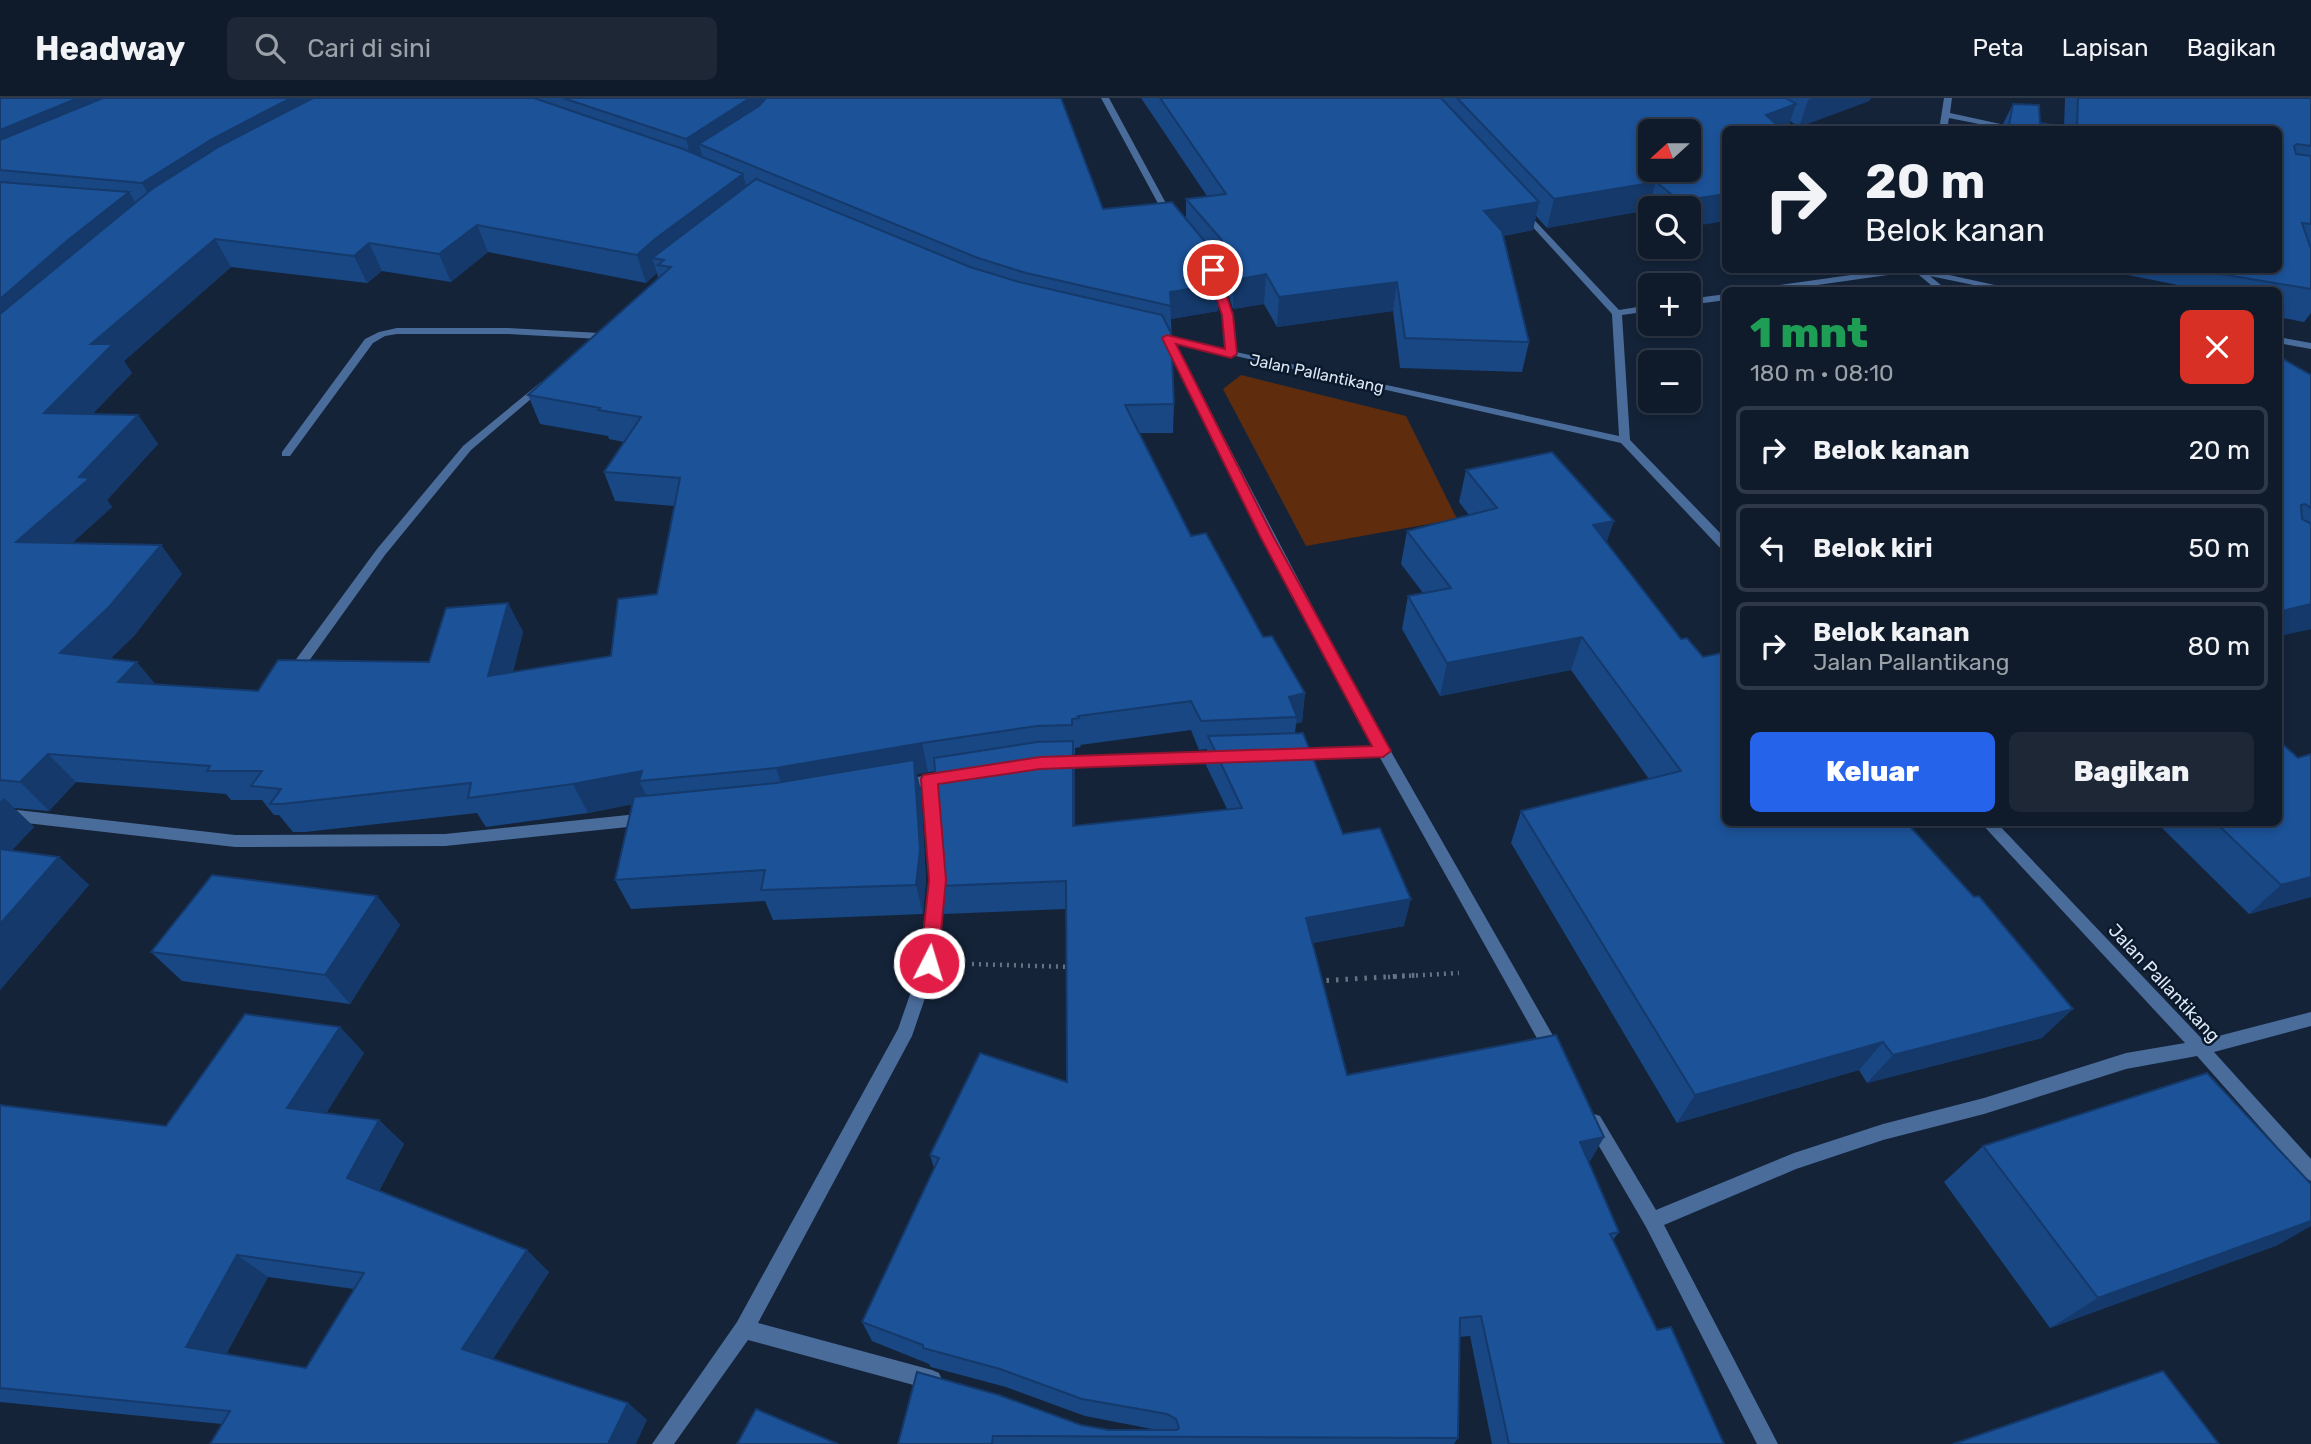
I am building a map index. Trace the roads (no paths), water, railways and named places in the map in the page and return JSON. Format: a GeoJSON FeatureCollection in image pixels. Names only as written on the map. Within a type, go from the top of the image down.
{"type":"FeatureCollection","features":[{"type":"Feature","properties":{"kind":"street"},"geometry":{"type":"LineString","coordinates":[[1105,98],[1179,229]]}},
{"type":"Feature","properties":{"kind":"street"},"geometry":{"type":"LineString","coordinates":[[1747,98],[1789,126]]}},
{"type":"Feature","properties":{"kind":"street"},"geometry":{"type":"LineString","coordinates":[[1944,126],[1948,98]]}},
{"type":"Feature","properties":{"kind":"street"},"geometry":{"type":"LineString","coordinates":[[1947,116],[2002,126]]}},
{"type":"Feature","properties":{"kind":"street"},"geometry":{"type":"LineString","coordinates":[[1512,199],[1617,313],[1625,440],[1722,543]]}},
{"type":"Feature","properties":{"kind":"street"},"geometry":{"type":"LineString","coordinates":[[1204,260],[1213,270],[1227,315],[1231,354]]}},
{"type":"Feature","properties":{"kind":"street"},"geometry":{"type":"LineString","coordinates":[[1786,287],[1882,273]]}},
{"type":"Feature","properties":{"kind":"street"},"geometry":{"type":"LineString","coordinates":[[1920,273],[1938,287]]}},
{"type":"Feature","properties":{"kind":"street"},"geometry":{"type":"LineString","coordinates":[[1927,273],[1995,287]]}},
{"type":"Feature","properties":{"kind":"street"},"geometry":{"type":"LineString","coordinates":[[1950,273],[1954,280]]}},
{"type":"Feature","properties":{"kind":"street"},"geometry":{"type":"LineString","coordinates":[[1701,300],[1722,298]]}},
{"type":"Feature","properties":{"kind":"street"},"geometry":{"type":"LineString","coordinates":[[1617,313],[1638,310]]}},
{"type":"Feature","properties":{"kind":"street"},"geometry":{"type":"LineString","coordinates":[[590,345],[610,327]]}},
{"type":"Feature","properties":{"kind":"street"},"geometry":{"type":"LineString","coordinates":[[286,454],[369,341],[382,334],[397,331],[508,331],[600,336]]}},
{"type":"Feature","properties":{"kind":"street","name":"Jalan Pallantikang"},"geometry":{"type":"LineString","coordinates":[[1139,331],[1231,354],[1625,440]]}},
{"type":"Feature","properties":{"kind":"street"},"geometry":{"type":"LineString","coordinates":[[1167,338],[1267,536],[1383,751],[1561,1066]]}},
{"type":"Feature","properties":{"kind":"street"},"geometry":{"type":"LineString","coordinates":[[2282,341],[2311,345]]}},
{"type":"Feature","properties":{"kind":"street"},"geometry":{"type":"LineString","coordinates":[[291,676],[381,552],[467,448],[549,379]]}},
{"type":"Feature","properties":{"kind":"street"},"geometry":{"type":"LineString","coordinates":[[1275,755],[1383,751]]}},
{"type":"Feature","properties":{"kind":"street"},"geometry":{"type":"LineString","coordinates":[[1040,763],[1234,757]]}},
{"type":"Feature","properties":{"kind":"street"},"geometry":{"type":"LineString","coordinates":[[890,786],[966,774]]}},
{"type":"Feature","properties":{"kind":"street"},"geometry":{"type":"LineString","coordinates":[[662,1444],[744,1329],[906,1031],[929,963],[937,880],[929,779]]}},
{"type":"Feature","properties":{"kind":"street"},"geometry":{"type":"LineString","coordinates":[[0,814],[235,841],[445,840],[664,817]]}},
{"type":"Feature","properties":{"kind":"street","name":"Jalan Pallantikang"},"geometry":{"type":"LineString","coordinates":[[1991,826],[2200,1048],[2311,1172]]}},
{"type":"Feature","properties":{"kind":"street"},"geometry":{"type":"LineString","coordinates":[[1651,1221],[1794,1161],[1883,1132],[1984,1106],[2126,1061],[2200,1048],[2311,1019]]}},
{"type":"Feature","properties":{"kind":"street"},"geometry":{"type":"LineString","coordinates":[[1582,1101],[1651,1221],[1768,1444]]}},
{"type":"Feature","properties":{"kind":"street"},"geometry":{"type":"LineString","coordinates":[[744,1329],[953,1385]]}}]}
